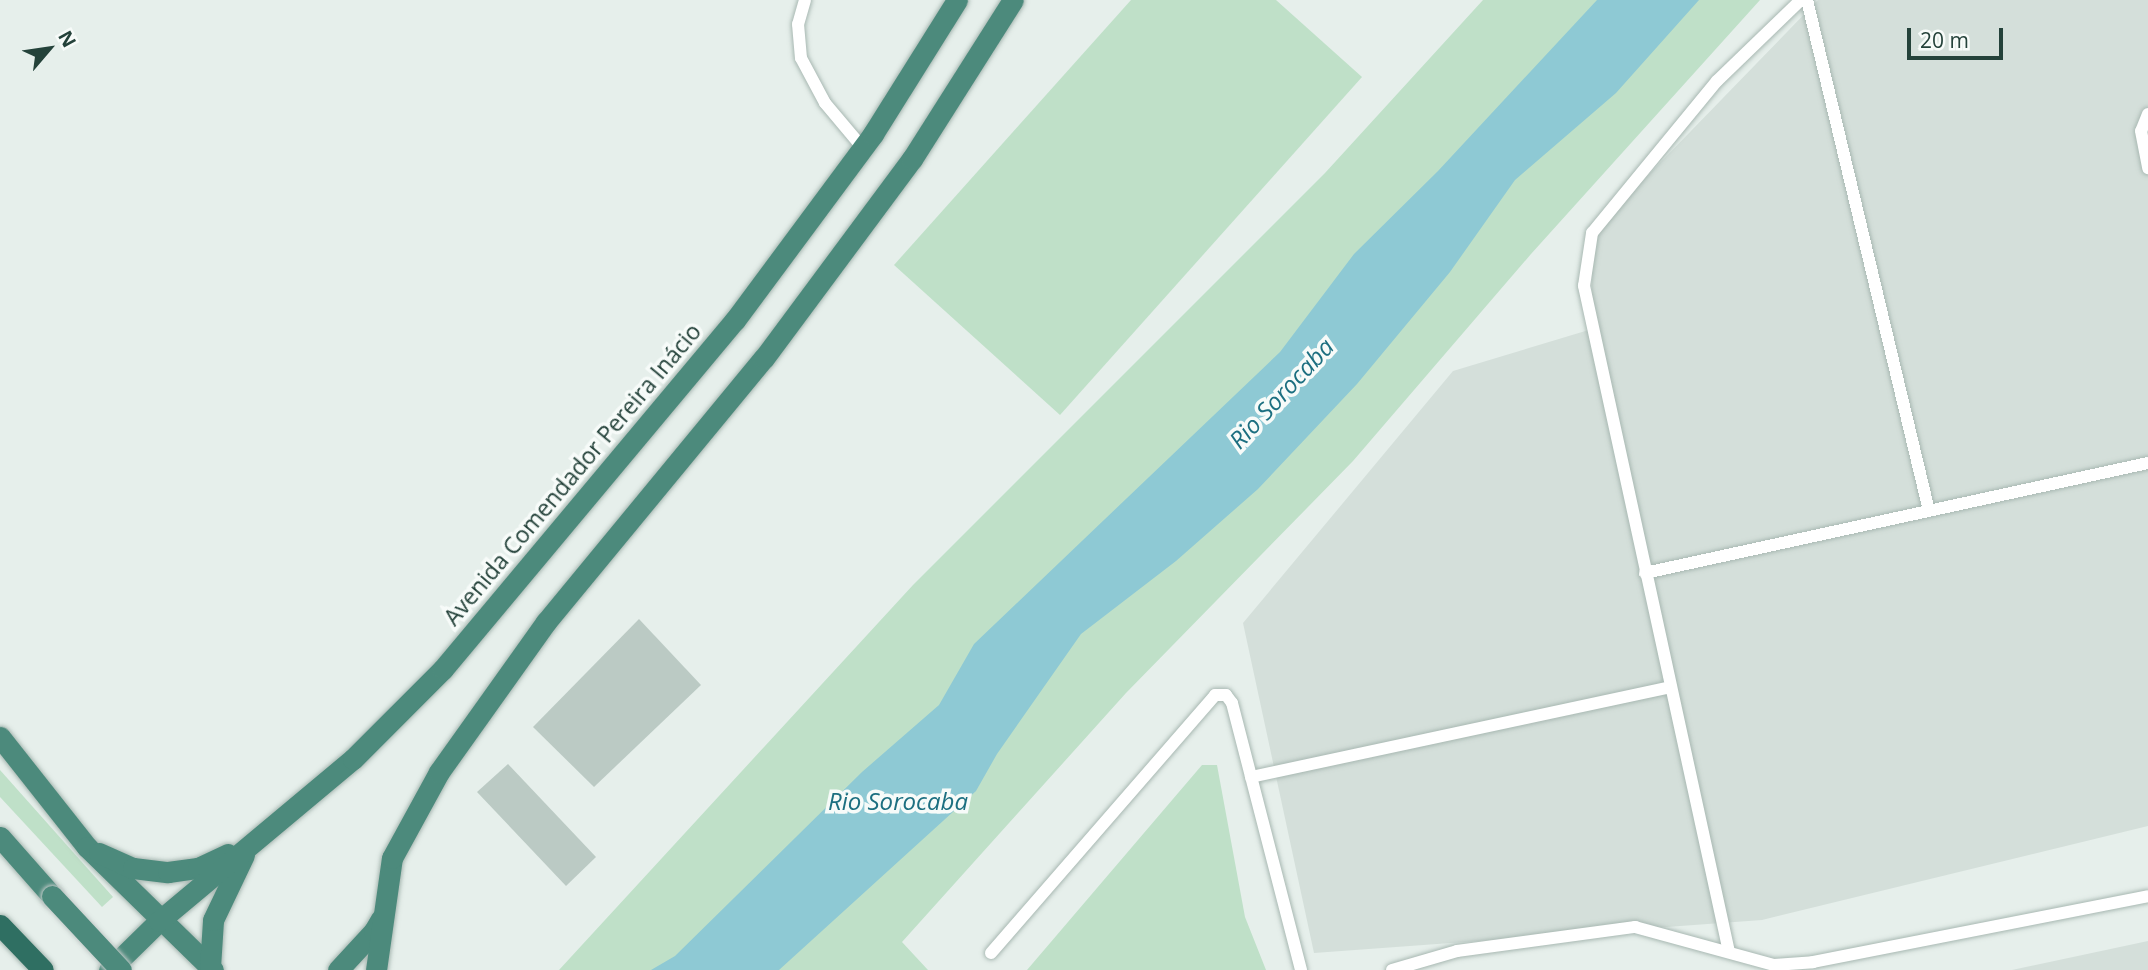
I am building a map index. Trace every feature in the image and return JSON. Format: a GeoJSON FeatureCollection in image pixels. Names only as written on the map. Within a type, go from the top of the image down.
{"type":"FeatureCollection","features":[{"type":"Feature","properties":{"kind":"highway","name":"Avenida Comendador Pereira Inácio"},"geometry":{"type":"LineString","coordinates":[[109,970],[159,921],[353,759],[443,669],[735,320],[862,148],[957,0]]}},
{"type":"Feature","properties":{"kind":"highway"},"geometry":{"type":"LineString","coordinates":[[376,970],[392,859],[439,772],[546,622],[772,347],[912,159],[1013,0]]}},
{"type":"Feature","properties":{"kind":"highway"},"geometry":{"type":"LineString","coordinates":[[0,737],[87,847],[159,921],[211,969]]}},
{"type":"Feature","properties":{"kind":"highway"},"geometry":{"type":"LineString","coordinates":[[0,837],[121,970]]}},
{"type":"Feature","properties":{"kind":"highway"},"geometry":{"type":"LineString","coordinates":[[87,847],[132,868],[168,872],[198,868],[250,844]]}},
{"type":"Feature","properties":{"kind":"highway"},"geometry":{"type":"LineString","coordinates":[[211,969],[213,920],[250,844]]}},
{"type":"Feature","properties":{"kind":"highway"},"geometry":{"type":"LineString","coordinates":[[338,970],[374,931],[384,914]]}},
{"type":"Feature","properties":{"kind":"highway"},"geometry":{"type":"LineString","coordinates":[[0,925],[43,970]]}},
{"type":"Feature","properties":{"kind":"lane"},"geometry":{"type":"LineString","coordinates":[[805,0],[798,24],[801,58],[825,103],[862,148]]}},
{"type":"Feature","properties":{"kind":"lane"},"geometry":{"type":"LineString","coordinates":[[1729,952],[1584,286],[1592,233],[1717,81],[1801,0]]}},
{"type":"Feature","properties":{"kind":"lane"},"geometry":{"type":"LineString","coordinates":[[1807,0],[1929,511]]}},
{"type":"Feature","properties":{"kind":"lane"},"geometry":{"type":"LineString","coordinates":[[2148,114],[2141,131],[2148,167]]}},
{"type":"Feature","properties":{"kind":"lane"},"geometry":{"type":"LineString","coordinates":[[1646,573],[2148,463]]}},
{"type":"Feature","properties":{"kind":"lane"},"geometry":{"type":"LineString","coordinates":[[1251,777],[1670,687]]}},
{"type":"Feature","properties":{"kind":"lane"},"geometry":{"type":"LineString","coordinates":[[990,953],[1215,695],[1226,695],[1233,703],[1301,970]]}},
{"type":"Feature","properties":{"kind":"lane"},"geometry":{"type":"LineString","coordinates":[[1392,970],[1457,951],[1635,927],[1774,965],[1814,962],[2148,896]]}},
{"type":"Feature","properties":{"kind":"shaded area"},"geometry":{"type":"Polygon","coordinates":[[[1818,0],[2148,0],[2148,826],[1762,920],[1314,953],[1243,623],[1453,371],[1592,329],[1592,233],[1818,0]]]}},
{"type":"Feature","properties":{"kind":"shaded area"},"geometry":{"type":"Polygon","coordinates":[[[2148,941],[2148,970],[2012,970],[2148,941]]]}},
{"type":"Feature","properties":{"kind":"green space"},"geometry":{"type":"Polygon","coordinates":[[[1131,0],[1276,0],[1362,77],[1060,415],[894,265],[1131,0]]]}},
{"type":"Feature","properties":{"kind":"green space"},"geometry":{"type":"Polygon","coordinates":[[[1483,0],[1760,0],[1531,254],[1353,461],[1126,693],[902,942],[928,970],[559,970],[913,585],[1325,173],[1483,0]]]}},
{"type":"Feature","properties":{"kind":"green space"},"geometry":{"type":"Polygon","coordinates":[[[1202,765],[1217,765],[1245,917],[1266,970],[1027,970],[1202,765]]]}},
{"type":"Feature","properties":{"kind":"green space"},"geometry":{"type":"Polygon","coordinates":[[[0,770],[113,897],[102,907],[0,797],[0,770]]]}},
{"type":"Feature","properties":{"kind":"water","name":"Rio Sorocaba"},"geometry":{"type":"Polygon","coordinates":[[[1597,0],[1699,0],[1616,93],[1515,180],[1450,272],[1357,384],[1258,489],[1176,561],[1081,634],[997,754],[976,791],[779,970],[651,970],[675,956],[862,772],[939,705],[974,644],[1280,352],[1354,254],[1438,171],[1597,0]]]}},
{"type":"Feature","properties":{"kind":"building"},"geometry":{"type":"Polygon","coordinates":[[[639,619],[701,685],[594,787],[533,727],[639,619]]]}},
{"type":"Feature","properties":{"kind":"building"},"geometry":{"type":"Polygon","coordinates":[[[508,764],[596,857],[566,886],[477,792],[508,764]]]}}]}
